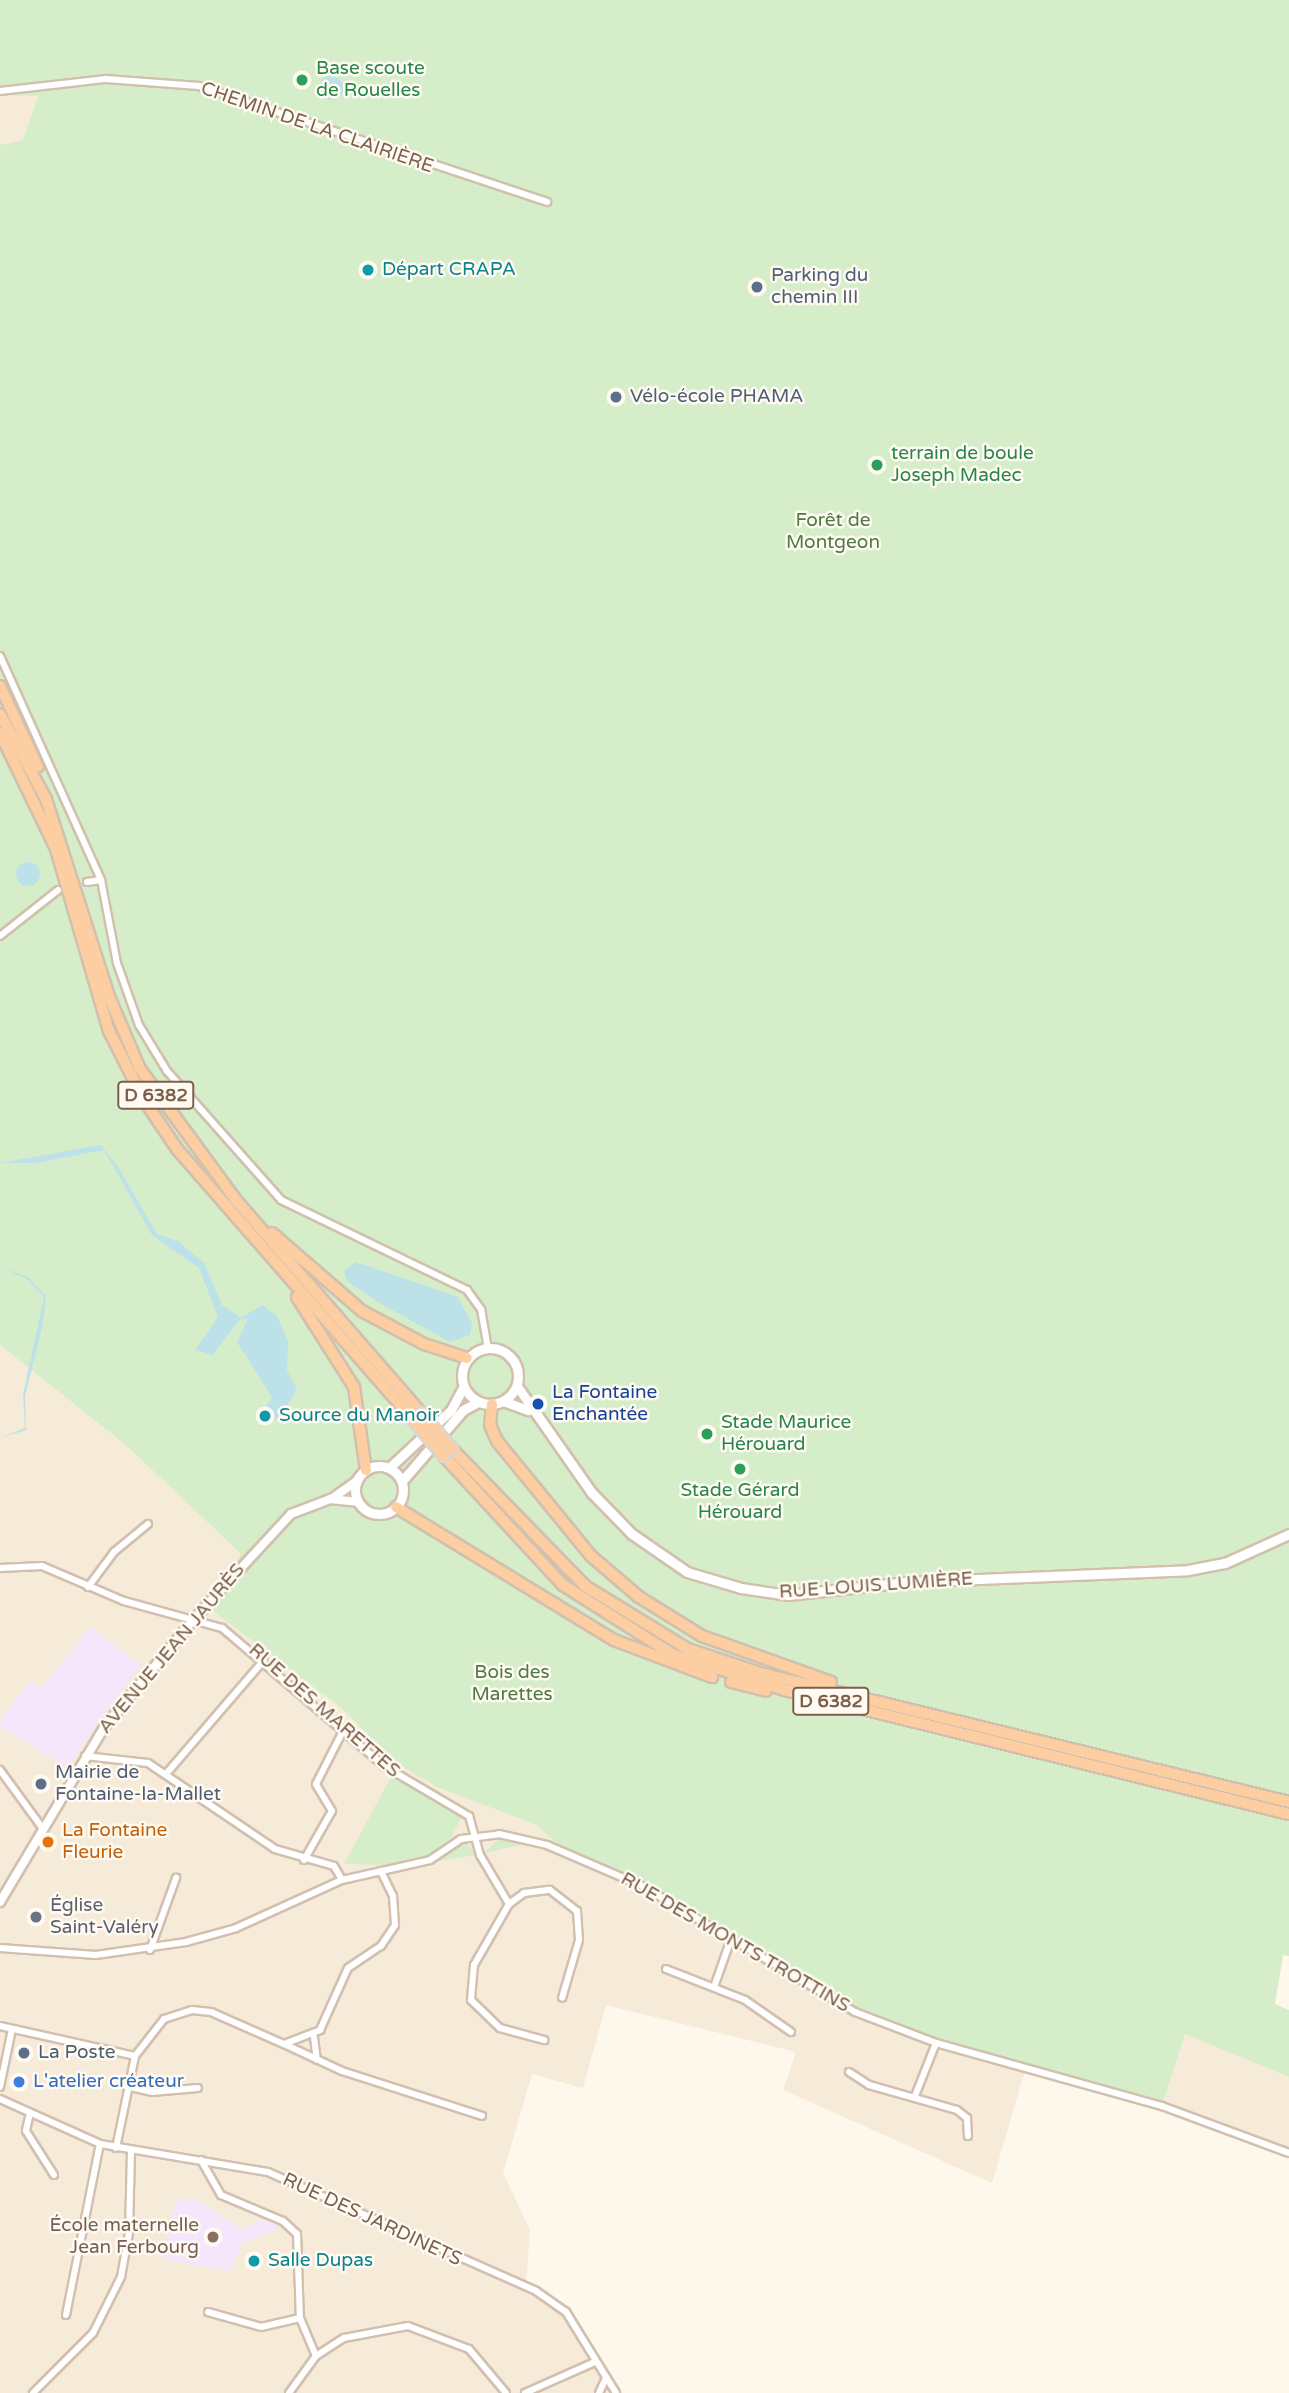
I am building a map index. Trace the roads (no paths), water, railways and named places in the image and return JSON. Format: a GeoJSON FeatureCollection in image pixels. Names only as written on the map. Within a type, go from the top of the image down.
{"type":"FeatureCollection","features":[{"type":"Feature","properties":{"kind":"highway"},"geometry":{"type":"LineString","coordinates":[[0,686],[49,790],[72,866]]}},
{"type":"Feature","properties":{"kind":"highway","name":"D 6382"},"geometry":{"type":"LineString","coordinates":[[0,714],[46,799],[72,866],[125,1040],[170,1119],[545,1569],[619,1625],[706,1667],[1289,1814]]}},
{"type":"Feature","properties":{"kind":"highway","name":"D 6382"},"geometry":{"type":"LineString","coordinates":[[0,733],[56,849],[92,982],[126,1067],[177,1149],[417,1417]]}},
{"type":"Feature","properties":{"kind":"highway"},"geometry":{"type":"LineString","coordinates":[[235,1199],[362,1311],[424,1344],[467,1358]]}},
{"type":"Feature","properties":{"kind":"highway"},"geometry":{"type":"LineString","coordinates":[[241,1222],[344,1362],[364,1429],[366,1470]]}},
{"type":"Feature","properties":{"kind":"highway"},"geometry":{"type":"LineString","coordinates":[[498,1403],[490,1424],[497,1441],[591,1556],[639,1597],[702,1636],[763,1661],[971,1723]]}},
{"type":"Feature","properties":{"kind":"highway","name":"D 6382"},"geometry":{"type":"LineString","coordinates":[[448,1453],[562,1566],[648,1629],[760,1673],[1289,1802]]}},
{"type":"Feature","properties":{"kind":"highway"},"geometry":{"type":"LineString","coordinates":[[396,1507],[614,1640],[663,1662],[754,1689],[885,1714]]}},
{"type":"Feature","properties":{"kind":"main road"},"geometry":{"type":"LineString","coordinates":[[498,1403],[516,1386],[513,1359],[488,1348],[467,1358],[463,1387],[451,1410],[389,1468],[366,1470],[358,1480],[359,1502],[373,1513],[396,1507],[402,1481],[463,1410],[478,1402],[498,1403],[528,1410]]}},
{"type":"Feature","properties":{"kind":"main road","name":"RUE LOUIS LUMIÈRE"},"geometry":{"type":"LineString","coordinates":[[516,1386],[528,1410],[632,1534],[687,1572],[757,1591],[1188,1570],[1225,1563],[1289,1534]]}},
{"type":"Feature","properties":{"kind":"main road"},"geometry":{"type":"LineString","coordinates":[[463,1387],[478,1402]]}},
{"type":"Feature","properties":{"kind":"main road"},"geometry":{"type":"LineString","coordinates":[[389,1468],[402,1481]]}},
{"type":"Feature","properties":{"kind":"street","name":"CHEMIN DE LA CLAIRIÈRE"},"geometry":{"type":"LineString","coordinates":[[0,91],[117,79],[199,86],[547,202]]}},
{"type":"Feature","properties":{"kind":"street"},"geometry":{"type":"LineString","coordinates":[[0,656],[101,880],[117,963],[139,1025],[167,1071],[281,1200],[467,1290],[481,1309],[488,1348]]}},
{"type":"Feature","properties":{"kind":"street"},"geometry":{"type":"LineString","coordinates":[[87,882],[101,880]]}},
{"type":"Feature","properties":{"kind":"street"},"geometry":{"type":"LineString","coordinates":[[0,936],[58,890]]}},
{"type":"Feature","properties":{"kind":"street","name":"AVENUE JEAN JAURÈS"},"geometry":{"type":"LineString","coordinates":[[0,1902],[41,1826],[85,1756],[195,1618],[291,1514],[330,1499],[358,1480]]}},
{"type":"Feature","properties":{"kind":"street","name":"AVENUE JEAN JAURÈS"},"geometry":{"type":"LineString","coordinates":[[330,1499],[359,1502]]}},
{"type":"Feature","properties":{"kind":"street"},"geometry":{"type":"LineString","coordinates":[[88,1587],[114,1552],[148,1524]]}},
{"type":"Feature","properties":{"kind":"street","name":"RUE DES MARETTES"},"geometry":{"type":"LineString","coordinates":[[0,1568],[33,1564],[88,1587],[195,1618],[232,1633],[397,1776],[469,1816],[509,1904]]}},
{"type":"Feature","properties":{"kind":"street"},"geometry":{"type":"LineString","coordinates":[[166,1774],[264,1660]]}},
{"type":"Feature","properties":{"kind":"street"},"geometry":{"type":"LineString","coordinates":[[304,1860],[332,1811],[316,1784],[344,1729]]}},
{"type":"Feature","properties":{"kind":"street"},"geometry":{"type":"LineString","coordinates":[[85,1756],[132,1759],[166,1774],[265,1843],[304,1860],[334,1866],[342,1880]]}},
{"type":"Feature","properties":{"kind":"street"},"geometry":{"type":"LineString","coordinates":[[0,1770],[41,1826]]}},
{"type":"Feature","properties":{"kind":"street","name":"RUE DES MONTS TROTTINS"},"geometry":{"type":"LineString","coordinates":[[0,1948],[42,1955],[150,1950],[236,1928],[342,1880],[430,1860],[451,1844],[499,1834],[547,1845],[642,1886],[819,1994],[936,2043],[1162,2106],[1289,2153]]}},
{"type":"Feature","properties":{"kind":"street"},"geometry":{"type":"LineString","coordinates":[[284,2044],[314,2037],[328,2021],[348,1968],[381,1946],[395,1925],[393,1896],[381,1871]]}},
{"type":"Feature","properties":{"kind":"street"},"geometry":{"type":"LineString","coordinates":[[150,1950],[176,1878]]}},
{"type":"Feature","properties":{"kind":"street"},"geometry":{"type":"LineString","coordinates":[[544,2040],[499,2028],[471,2000],[474,1965],[509,1904],[524,1893],[551,1890],[577,1911],[579,1940],[562,1998]]}},
{"type":"Feature","properties":{"kind":"street"},"geometry":{"type":"LineString","coordinates":[[714,1987],[730,1939]]}},
{"type":"Feature","properties":{"kind":"street"},"geometry":{"type":"LineString","coordinates":[[666,1969],[746,2000],[791,2032]]}},
{"type":"Feature","properties":{"kind":"street"},"geometry":{"type":"LineString","coordinates":[[116,2148],[126,2086],[135,2056],[154,2026],[192,2010],[284,2044],[317,2060],[482,2116]]}},
{"type":"Feature","properties":{"kind":"street"},"geometry":{"type":"LineString","coordinates":[[0,2026],[135,2056]]}},
{"type":"Feature","properties":{"kind":"street"},"geometry":{"type":"LineString","coordinates":[[0,2087],[12,2029]]}},
{"type":"Feature","properties":{"kind":"street"},"geometry":{"type":"LineString","coordinates":[[314,2037],[317,2060]]}},
{"type":"Feature","properties":{"kind":"street"},"geometry":{"type":"LineString","coordinates":[[915,2096],[936,2043]]}},
{"type":"Feature","properties":{"kind":"street"},"geometry":{"type":"LineString","coordinates":[[849,2072],[869,2085],[957,2110],[967,2119],[968,2136]]}},
{"type":"Feature","properties":{"kind":"street"},"geometry":{"type":"LineString","coordinates":[[126,2086],[152,2092],[198,2088]]}},
{"type":"Feature","properties":{"kind":"street","name":"RUE DES JARDINETS"},"geometry":{"type":"LineString","coordinates":[[0,2099],[100,2144],[268,2172],[316,2190],[428,2248],[553,2299],[615,2393]]}},
{"type":"Feature","properties":{"kind":"street"},"geometry":{"type":"LineString","coordinates":[[30,2113],[26,2131],[54,2175]]}},
{"type":"Feature","properties":{"kind":"street"},"geometry":{"type":"LineString","coordinates":[[66,2315],[100,2144]]}},
{"type":"Feature","properties":{"kind":"street"},"geometry":{"type":"LineString","coordinates":[[33,2393],[42,2391],[93,2333],[121,2277],[131,2150]]}},
{"type":"Feature","properties":{"kind":"street"},"geometry":{"type":"LineString","coordinates":[[201,2160],[221,2195],[283,2221],[296,2234],[300,2318],[316,2356]]}},
{"type":"Feature","properties":{"kind":"street"},"geometry":{"type":"LineString","coordinates":[[208,2312],[261,2327],[300,2318]]}},
{"type":"Feature","properties":{"kind":"street"},"geometry":{"type":"LineString","coordinates":[[289,2393],[316,2356],[375,2328],[408,2326],[469,2349],[506,2393]]}},
{"type":"Feature","properties":{"kind":"street"},"geometry":{"type":"LineString","coordinates":[[525,2393],[595,2362]]}},
{"type":"Feature","properties":{"kind":"street"},"geometry":{"type":"LineString","coordinates":[[599,2393],[606,2378]]}},
{"type":"Feature","properties":{"kind":"water"},"geometry":{"type":"Polygon","coordinates":[[[331,76],[340,79],[343,88],[340,97],[331,100],[322,97],[319,88],[322,79],[331,76]]]}},
{"type":"Feature","properties":{"kind":"water"},"geometry":{"type":"Polygon","coordinates":[[[28,862],[37,865],[40,874],[37,883],[28,886],[19,883],[16,874],[19,865],[28,862]]]}},
{"type":"Feature","properties":{"kind":"water"},"geometry":{"type":"Polygon","coordinates":[[[101,1145],[118,1167],[157,1234],[178,1241],[204,1263],[222,1305],[241,1318],[262,1305],[277,1316],[288,1341],[287,1371],[297,1388],[282,1417],[265,1422],[260,1416],[272,1397],[237,1342],[248,1319],[239,1320],[213,1355],[195,1350],[218,1317],[199,1268],[152,1235],[104,1150],[35,1163],[0,1163],[101,1145]]]}},
{"type":"Feature","properties":{"kind":"water"},"geometry":{"type":"Polygon","coordinates":[[[356,1262],[458,1297],[472,1324],[470,1335],[450,1342],[381,1304],[347,1281],[344,1271],[356,1262]]]}},
{"type":"Feature","properties":{"kind":"water"},"geometry":{"type":"Polygon","coordinates":[[[0,1266],[29,1278],[46,1296],[42,1328],[25,1396],[26,1430],[0,1438],[25,1428],[23,1395],[44,1297],[28,1280],[0,1266]]]}},
{"type":"Feature","properties":{"kind":"place","name":"Base scoute de Rouelles"},"geometry":{"type":"Point","coordinates":[302,80]}},
{"type":"Feature","properties":{"kind":"place","name":"Départ CRAPA"},"geometry":{"type":"Point","coordinates":[368,270]}},
{"type":"Feature","properties":{"kind":"place","name":"Parking du chemin III"},"geometry":{"type":"Point","coordinates":[757,287]}},
{"type":"Feature","properties":{"kind":"place","name":"Vélo-école PHAMA"},"geometry":{"type":"Point","coordinates":[616,397]}},
{"type":"Feature","properties":{"kind":"place","name":"terrain de boule Joseph Madec"},"geometry":{"type":"Point","coordinates":[877,465]}},
{"type":"Feature","properties":{"kind":"place","name":"La Fontaine Enchantée"},"geometry":{"type":"Point","coordinates":[538,1404]}},
{"type":"Feature","properties":{"kind":"place","name":"Source du Manoir"},"geometry":{"type":"Point","coordinates":[265,1416]}},
{"type":"Feature","properties":{"kind":"place","name":"Stade Maurice Hérouard"},"geometry":{"type":"Point","coordinates":[707,1434]}},
{"type":"Feature","properties":{"kind":"place","name":"Stade Gérard Hérouard"},"geometry":{"type":"Point","coordinates":[740,1469]}},
{"type":"Feature","properties":{"kind":"place","name":"Mairie de Fontaine-la-Mallet"},"geometry":{"type":"Point","coordinates":[41,1784]}},
{"type":"Feature","properties":{"kind":"place","name":"La Fontaine Fleurie"},"geometry":{"type":"Point","coordinates":[48,1842]}},
{"type":"Feature","properties":{"kind":"place","name":"Église Saint-Valéry"},"geometry":{"type":"Point","coordinates":[36,1917]}},
{"type":"Feature","properties":{"kind":"place","name":"La Poste"},"geometry":{"type":"Point","coordinates":[24,2053]}},
{"type":"Feature","properties":{"kind":"place","name":"L'atelier créateur"},"geometry":{"type":"Point","coordinates":[19,2082]}},
{"type":"Feature","properties":{"kind":"place","name":"École maternelle Jean Ferbourg"},"geometry":{"type":"Point","coordinates":[213,2237]}},
{"type":"Feature","properties":{"kind":"place","name":"Salle Dupas"},"geometry":{"type":"Point","coordinates":[254,2261]}},
{"type":"Feature","properties":{"kind":"park label","name":"Forêt de Montgeon"},"geometry":{"type":"Point","coordinates":[833,532]}},
{"type":"Feature","properties":{"kind":"park label","name":"Bois des Marettes"},"geometry":{"type":"Point","coordinates":[512,1684]}}]}
